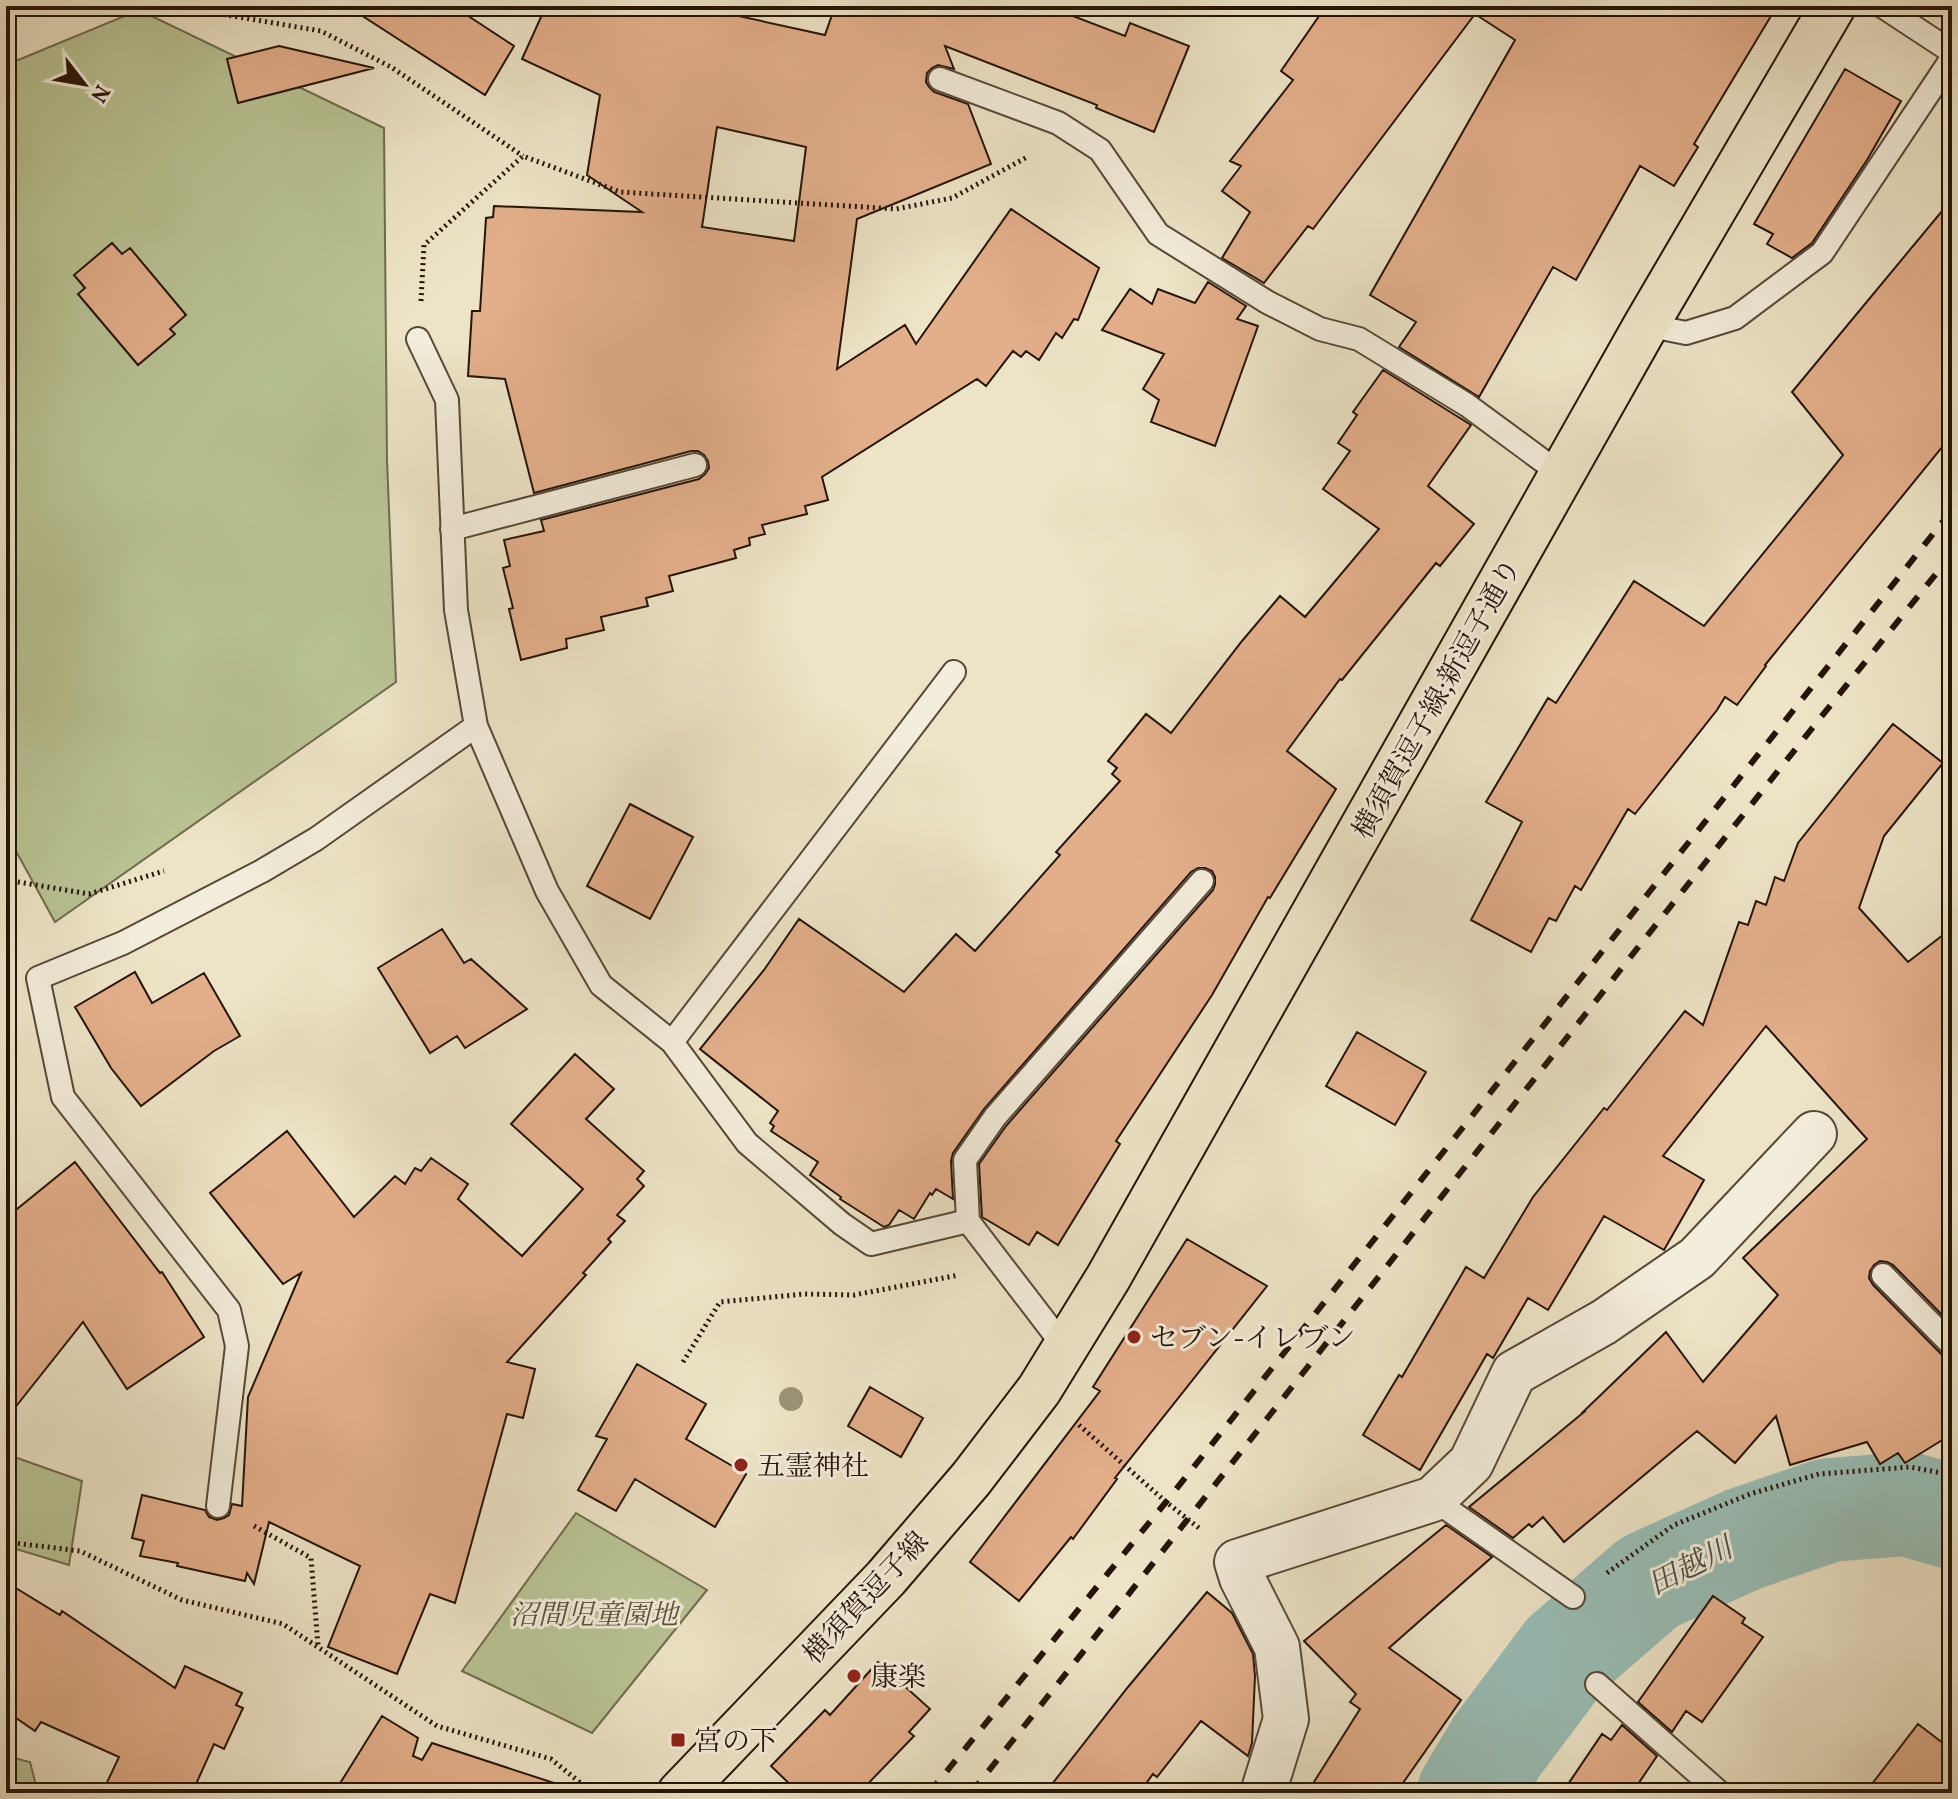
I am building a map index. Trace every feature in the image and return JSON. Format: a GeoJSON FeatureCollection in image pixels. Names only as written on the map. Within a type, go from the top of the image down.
{"type":"FeatureCollection","features":[{"type":"Feature","properties":{"kind":"main road","name":"横須賀逗子線;新逗子通り"},"geometry":{"type":"LineString","coordinates":[[1039,1390],[1108,1278],[1646,325],[1833,6]]}},
{"type":"Feature","properties":{"kind":"main road","name":"横須賀逗子線"},"geometry":{"type":"LineString","coordinates":[[680,1793],[886,1578],[971,1479],[1039,1390]]}},
{"type":"Feature","properties":{"kind":"street"},"geometry":{"type":"LineString","coordinates":[[1263,1793],[1286,1719],[1277,1647],[1237,1562],[1433,1499],[1471,1463],[1514,1373],[1604,1322],[1697,1258],[1814,1134]]}},
{"type":"Feature","properties":{"kind":"lane"},"geometry":{"type":"LineString","coordinates":[[1646,325],[1686,333],[1735,318],[1822,253],[1952,55],[1882,6]]}},
{"type":"Feature","properties":{"kind":"lane"},"geometry":{"type":"LineString","coordinates":[[940,79],[1058,123],[1100,150],[1158,234],[1280,309],[1320,329],[1359,339],[1467,405],[1562,475]]}},
{"type":"Feature","properties":{"kind":"lane"},"geometry":{"type":"LineString","coordinates":[[418,339],[447,400],[456,610],[476,726],[547,891],[601,985],[672,1042],[747,1143],[842,1224],[871,1244],[968,1221]]}},
{"type":"Feature","properties":{"kind":"lane"},"geometry":{"type":"LineString","coordinates":[[452,529],[695,465]]}},
{"type":"Feature","properties":{"kind":"lane"},"geometry":{"type":"LineString","coordinates":[[672,1042],[954,672]]}},
{"type":"Feature","properties":{"kind":"lane"},"geometry":{"type":"LineString","coordinates":[[218,1506],[237,1346],[229,1310],[63,1097],[38,978],[123,943],[262,871],[316,839],[476,726]]}},
{"type":"Feature","properties":{"kind":"lane"},"geometry":{"type":"LineString","coordinates":[[1066,1349],[968,1221],[965,1160],[995,1117],[1202,881]]}},
{"type":"Feature","properties":{"kind":"lane"},"geometry":{"type":"LineString","coordinates":[[1883,1275],[1952,1345]]}},
{"type":"Feature","properties":{"kind":"lane"},"geometry":{"type":"LineString","coordinates":[[1433,1499],[1573,1597]]}},
{"type":"Feature","properties":{"kind":"lane"},"geometry":{"type":"LineString","coordinates":[[1597,1684],[1720,1793]]}},
{"type":"Feature","properties":{"kind":"path"},"geometry":{"type":"LineString","coordinates":[[202,6],[209,12],[321,31],[391,67],[523,156],[620,192],[896,209],[952,198],[1033,154]]}},
{"type":"Feature","properties":{"kind":"path"},"geometry":{"type":"LineString","coordinates":[[418,339],[424,245],[523,156]]}},
{"type":"Feature","properties":{"kind":"path"},"geometry":{"type":"LineString","coordinates":[[6,880],[89,894],[174,868]]}},
{"type":"Feature","properties":{"kind":"path"},"geometry":{"type":"LineString","coordinates":[[683,1362],[720,1302],[805,1294],[854,1295],[1003,1267]]}},
{"type":"Feature","properties":{"kind":"path"},"geometry":{"type":"LineString","coordinates":[[1039,1390],[1237,1562]]}},
{"type":"Feature","properties":{"kind":"path"},"geometry":{"type":"LineString","coordinates":[[1573,1597],[1674,1525],[1750,1494],[1819,1474],[1910,1467],[1952,1475]]}},
{"type":"Feature","properties":{"kind":"path"},"geometry":{"type":"LineString","coordinates":[[218,1506],[311,1558],[318,1646]]}},
{"type":"Feature","properties":{"kind":"path"},"geometry":{"type":"LineString","coordinates":[[6,1542],[80,1551],[182,1600],[283,1624],[437,1726],[551,1759],[593,1793]]}},
{"type":"Feature","properties":{"kind":"green space"},"geometry":{"type":"Polygon","coordinates":[[[139,10],[384,128],[387,460],[396,682],[55,922],[6,833],[6,65],[139,10]]]}},
{"type":"Feature","properties":{"kind":"green space"},"geometry":{"type":"Polygon","coordinates":[[[6,1454],[82,1481],[69,1565],[6,1546],[6,1454]]]}},
{"type":"Feature","properties":{"kind":"green space","name":"沼間児童園地"},"geometry":{"type":"Polygon","coordinates":[[[576,1513],[707,1590],[592,1733],[462,1671],[576,1513]]]}},
{"type":"Feature","properties":{"kind":"green space"},"geometry":{"type":"Polygon","coordinates":[[[6,1756],[30,1762],[38,1793],[6,1793],[6,1756]]]}},
{"type":"Feature","properties":{"kind":"building"},"geometry":{"type":"Polygon","coordinates":[[[347,6],[453,6],[514,46],[485,95],[347,6]]]}},
{"type":"Feature","properties":{"kind":"building"},"geometry":{"type":"Polygon","coordinates":[[[546,6],[693,6],[825,35],[835,6],[1047,6],[1125,36],[1130,23],[1189,46],[1154,132],[1096,108],[1097,105],[945,46],[954,69],[938,65],[927,73],[926,82],[934,92],[968,104],[991,164],[857,219],[837,369],[905,325],[916,344],[1011,209],[1099,268],[1078,320],[1074,319],[1062,338],[1056,333],[1039,360],[1026,351],[1021,357],[1013,351],[986,386],[977,379],[822,477],[828,500],[805,506],[807,514],[762,525],[765,534],[749,538],[750,545],[734,550],[736,558],[669,576],[673,591],[646,598],[648,606],[601,617],[604,630],[566,639],[567,648],[521,660],[503,568],[510,566],[504,540],[544,531],[541,520],[699,479],[709,468],[704,455],[691,451],[534,493],[505,379],[468,376],[472,311],[480,311],[486,218],[493,217],[494,206],[642,212],[587,175],[600,95],[522,59],[546,6]],[[717,127],[702,227],[794,241],[806,147],[717,127]]]}},
{"type":"Feature","properties":{"kind":"building"},"geometry":{"type":"Polygon","coordinates":[[[1326,6],[1777,6],[1694,144],[1698,147],[1674,186],[1640,166],[1576,280],[1553,267],[1479,397],[1399,347],[1416,322],[1370,295],[1515,40],[1475,14],[1313,229],[1308,226],[1264,283],[1222,258],[1250,212],[1222,191],[1241,166],[1230,161],[1293,80],[1281,71],[1326,6]]]}},
{"type":"Feature","properties":{"kind":"building"},"geometry":{"type":"Polygon","coordinates":[[[279,46],[374,68],[238,103],[227,59],[279,46]]]}},
{"type":"Feature","properties":{"kind":"building"},"geometry":{"type":"Polygon","coordinates":[[[1845,69],[1901,101],[1867,160],[1812,243],[1792,258],[1767,244],[1773,234],[1754,224],[1845,69]]]}},
{"type":"Feature","properties":{"kind":"building"},"geometry":{"type":"Polygon","coordinates":[[[1952,199],[1952,435],[1765,665],[1737,705],[1725,697],[1635,814],[1628,809],[1581,890],[1575,886],[1556,921],[1549,918],[1531,952],[1471,920],[1522,822],[1486,802],[1548,698],[1556,703],[1634,581],[1704,626],[1823,480],[1843,455],[1792,392],[1952,199]]]}},
{"type":"Feature","properties":{"kind":"building"},"geometry":{"type":"Polygon","coordinates":[[[112,243],[122,254],[130,248],[186,315],[170,329],[175,334],[138,365],[78,294],[85,288],[74,275],[112,243]]]}},
{"type":"Feature","properties":{"kind":"building"},"geometry":{"type":"Polygon","coordinates":[[[1208,282],[1246,306],[1237,319],[1258,326],[1215,446],[1151,422],[1159,400],[1143,389],[1164,354],[1102,330],[1130,289],[1152,304],[1158,289],[1195,303],[1208,282]]]}},
{"type":"Feature","properties":{"kind":"building"},"geometry":{"type":"Polygon","coordinates":[[[1383,370],[1471,425],[1428,486],[1474,524],[1440,566],[1436,563],[1340,679],[1287,751],[1336,789],[1268,897],[1212,995],[1116,1141],[1120,1144],[1058,1245],[1037,1232],[1029,1245],[982,1217],[979,1164],[1006,1126],[1213,890],[1215,877],[1212,871],[1205,868],[1191,872],[984,1109],[953,1153],[953,1199],[936,1189],[932,1195],[930,1193],[914,1219],[899,1210],[889,1225],[884,1227],[810,1175],[818,1162],[771,1131],[774,1126],[770,1123],[778,1111],[700,1049],[764,970],[799,919],[904,992],[956,934],[975,951],[1060,855],[1056,852],[1120,781],[1112,774],[1117,768],[1108,761],[1146,714],[1171,733],[1280,596],[1305,617],[1379,529],[1323,489],[1350,451],[1338,443],[1357,415],[1353,412],[1383,370]]]}},
{"type":"Feature","properties":{"kind":"building"},"geometry":{"type":"Polygon","coordinates":[[[1893,724],[1943,763],[1884,836],[1859,908],[1908,962],[1952,928],[1952,1325],[1893,1265],[1880,1261],[1870,1271],[1869,1278],[1942,1355],[1952,1359],[1952,1434],[1905,1463],[1898,1453],[1880,1464],[1867,1442],[1790,1465],[1776,1416],[1735,1463],[1697,1431],[1564,1542],[1543,1517],[1513,1538],[1469,1507],[1584,1412],[1666,1332],[1703,1382],[1778,1295],[1743,1258],[1867,1139],[1766,1026],[1663,1156],[1704,1180],[1664,1250],[1604,1216],[1548,1310],[1528,1298],[1493,1358],[1487,1354],[1420,1470],[1363,1435],[1399,1375],[1402,1377],[1466,1267],[1484,1278],[1533,1197],[1685,1011],[1703,1025],[1739,922],[1748,925],[1756,901],[1766,905],[1775,877],[1784,881],[1798,843],[1893,724]]]}},
{"type":"Feature","properties":{"kind":"building"},"geometry":{"type":"Polygon","coordinates":[[[630,804],[693,837],[650,919],[587,886],[630,804]]]}},
{"type":"Feature","properties":{"kind":"building"},"geometry":{"type":"Polygon","coordinates":[[[442,929],[464,963],[471,959],[527,1009],[465,1048],[457,1036],[430,1053],[378,968],[442,929]]]}},
{"type":"Feature","properties":{"kind":"building"},"geometry":{"type":"Polygon","coordinates":[[[135,972],[152,1003],[204,973],[240,1036],[214,1051],[141,1106],[111,1068],[75,1007],[135,972]]]}},
{"type":"Feature","properties":{"kind":"building"},"geometry":{"type":"Polygon","coordinates":[[[1357,1032],[1426,1072],[1395,1125],[1326,1086],[1357,1032]]]}},
{"type":"Feature","properties":{"kind":"building"},"geometry":{"type":"Polygon","coordinates":[[[575,1054],[614,1089],[586,1119],[644,1171],[637,1179],[644,1186],[617,1215],[625,1221],[583,1273],[586,1275],[507,1362],[535,1369],[523,1418],[507,1414],[455,1603],[430,1594],[397,1674],[328,1647],[360,1566],[269,1522],[254,1584],[247,1573],[245,1581],[140,1556],[144,1541],[132,1538],[142,1495],[205,1510],[209,1517],[217,1520],[229,1515],[232,1504],[242,1506],[248,1397],[301,1273],[283,1284],[210,1193],[287,1131],[354,1217],[395,1176],[405,1184],[415,1168],[421,1171],[431,1158],[468,1184],[458,1199],[522,1256],[583,1189],[511,1124],[575,1054]]]}},
{"type":"Feature","properties":{"kind":"building"},"geometry":{"type":"Polygon","coordinates":[[[75,1162],[162,1272],[204,1337],[127,1389],[83,1322],[6,1419],[6,1218],[75,1162]]]}},
{"type":"Feature","properties":{"kind":"building"},"geometry":{"type":"Polygon","coordinates":[[[1187,1239],[1267,1286],[1115,1478],[1073,1539],[1071,1537],[1019,1601],[970,1562],[1100,1391],[1093,1387],[1187,1239]]]}},
{"type":"Feature","properties":{"kind":"building"},"geometry":{"type":"Polygon","coordinates":[[[637,1364],[706,1404],[686,1439],[746,1474],[715,1527],[635,1479],[616,1511],[578,1490],[607,1439],[596,1436],[637,1364]]]}},
{"type":"Feature","properties":{"kind":"building"},"geometry":{"type":"Polygon","coordinates":[[[870,1387],[923,1418],[901,1457],[848,1426],[870,1387]]]}},
{"type":"Feature","properties":{"kind":"building"},"geometry":{"type":"Polygon","coordinates":[[[1446,1525],[1492,1557],[1389,1648],[1461,1700],[1396,1793],[1307,1793],[1360,1709],[1350,1702],[1356,1694],[1304,1641],[1446,1525]]]}},
{"type":"Feature","properties":{"kind":"building"},"geometry":{"type":"Polygon","coordinates":[[[6,1582],[60,1615],[62,1611],[175,1688],[185,1666],[242,1693],[236,1705],[243,1708],[224,1749],[214,1744],[192,1793],[102,1793],[119,1757],[41,1722],[35,1731],[6,1711],[6,1582]]]}},
{"type":"Feature","properties":{"kind":"building"},"geometry":{"type":"Polygon","coordinates":[[[1207,1592],[1232,1613],[1253,1654],[1252,1743],[1248,1756],[1201,1721],[1157,1777],[1153,1774],[1139,1793],[1045,1793],[1128,1687],[1207,1592]]]}},
{"type":"Feature","properties":{"kind":"building"},"geometry":{"type":"Polygon","coordinates":[[[1713,1596],[1745,1618],[1742,1623],[1763,1637],[1702,1722],[1686,1711],[1672,1732],[1638,1702],[1713,1596]]]}},
{"type":"Feature","properties":{"kind":"building"},"geometry":{"type":"Polygon","coordinates":[[[878,1662],[930,1709],[909,1732],[914,1736],[859,1793],[799,1793],[771,1766],[825,1710],[830,1715],[878,1662]]]}},
{"type":"Feature","properties":{"kind":"building"},"geometry":{"type":"Polygon","coordinates":[[[382,1716],[418,1738],[413,1756],[422,1760],[432,1743],[557,1784],[556,1793],[334,1793],[382,1716]]]}},
{"type":"Feature","properties":{"kind":"building"},"geometry":{"type":"Polygon","coordinates":[[[1918,1724],[1952,1750],[1952,1793],[1865,1793],[1918,1724]]]}},
{"type":"Feature","properties":{"kind":"building"},"geometry":{"type":"Polygon","coordinates":[[[1622,1725],[1657,1756],[1632,1793],[1562,1793],[1602,1734],[1611,1740],[1622,1725]]]}},
{"type":"Feature","properties":{"kind":"waterway","name":"田越川"},"geometry":{"type":"LineString","coordinates":[[1469,1793],[1497,1746],[1566,1654],[1649,1582],[1744,1539],[1829,1510],[1907,1504],[1952,1517]]}},
{"type":"Feature","properties":{"kind":"railway"},"geometry":{"type":"LineString","coordinates":[[929,1793],[1166,1502],[1952,510]]}},
{"type":"Feature","properties":{"kind":"railway"},"geometry":{"type":"LineString","coordinates":[[971,1793],[1952,554]]}},
{"type":"Feature","properties":{"kind":"place","name":"セブン-イレブン"},"geometry":{"type":"Point","coordinates":[1134,1337]}},
{"type":"Feature","properties":{"kind":"place","name":"五霊神社"},"geometry":{"type":"Point","coordinates":[741,1465]}},
{"type":"Feature","properties":{"kind":"place","name":"康楽"},"geometry":{"type":"Point","coordinates":[854,1676]}},
{"type":"Feature","properties":{"kind":"place","name":"宮の下"},"geometry":{"type":"Point","coordinates":[678,1740]}}]}
